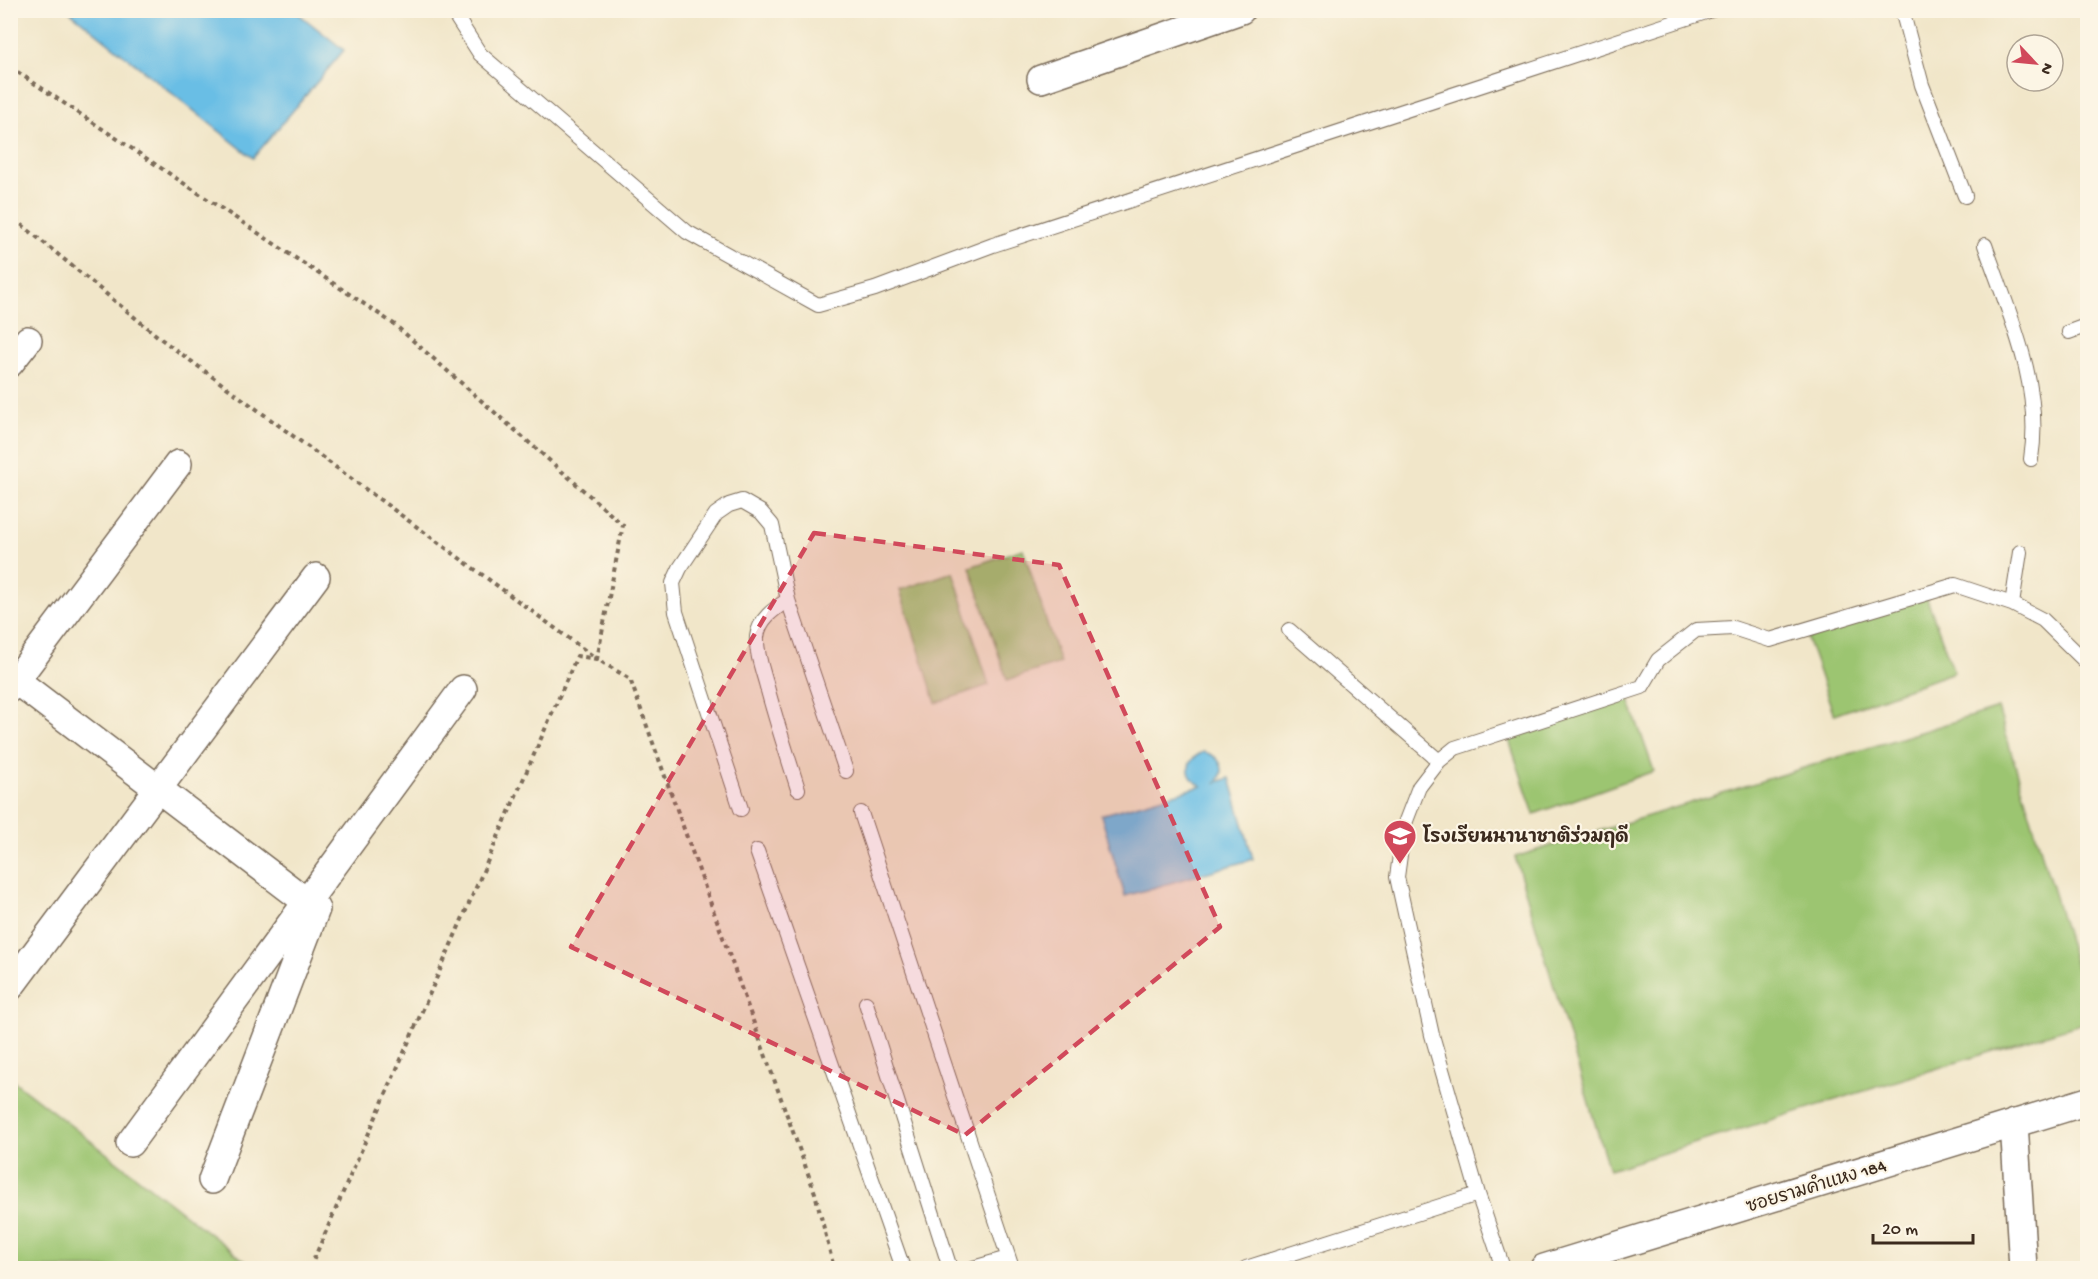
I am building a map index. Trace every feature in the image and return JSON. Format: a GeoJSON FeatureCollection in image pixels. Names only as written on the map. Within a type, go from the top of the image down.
{"type":"FeatureCollection","features":[{"type":"Feature","properties":{"kind":"street"},"geometry":{"type":"LineString","coordinates":[[1041,79],[1241,10]]}},
{"type":"Feature","properties":{"kind":"street"},"geometry":{"type":"LineString","coordinates":[[10,363],[28,340]]}},
{"type":"Feature","properties":{"kind":"street"},"geometry":{"type":"LineString","coordinates":[[178,464],[12,681],[316,909],[212,1180]]}},
{"type":"Feature","properties":{"kind":"street"},"geometry":{"type":"LineString","coordinates":[[10,987],[316,577]]}},
{"type":"Feature","properties":{"kind":"street"},"geometry":{"type":"LineString","coordinates":[[130,1143],[463,689]]}},
{"type":"Feature","properties":{"kind":"street","name":"ซอยรามคำแหง 184"},"geometry":{"type":"LineString","coordinates":[[1544,1269],[2088,1101]]}},
{"type":"Feature","properties":{"kind":"street"},"geometry":{"type":"LineString","coordinates":[[2014,1123],[2023,1269]]}},
{"type":"Feature","properties":{"kind":"lane"},"geometry":{"type":"LineString","coordinates":[[455,10],[455,15],[480,54],[687,232],[818,305],[875,289],[993,245],[1712,10]]}},
{"type":"Feature","properties":{"kind":"lane"},"geometry":{"type":"LineString","coordinates":[[1902,10],[1922,85],[1965,196]]}},
{"type":"Feature","properties":{"kind":"lane"},"geometry":{"type":"LineString","coordinates":[[1985,245],[2024,360],[2034,401],[2035,438],[2031,459]]}},
{"type":"Feature","properties":{"kind":"lane"},"geometry":{"type":"LineString","coordinates":[[2069,332],[2088,325]]}},
{"type":"Feature","properties":{"kind":"lane"},"geometry":{"type":"LineString","coordinates":[[741,809],[676,612],[674,583],[680,568],[716,514],[729,505],[742,501],[761,512],[772,525],[788,600],[846,771]]}},
{"type":"Feature","properties":{"kind":"lane"},"geometry":{"type":"LineString","coordinates":[[2012,604],[2020,552]]}},
{"type":"Feature","properties":{"kind":"lane"},"geometry":{"type":"LineString","coordinates":[[1503,1269],[1478,1194],[1432,1035],[1397,877],[1404,826],[1419,787],[1439,760],[1455,748],[1642,687],[1659,660],[1696,630],[1733,628],[1770,640],[1955,585],[2012,604],[2043,620],[2088,664]]}},
{"type":"Feature","properties":{"kind":"lane"},"geometry":{"type":"LineString","coordinates":[[788,600],[764,619],[757,637],[759,658],[772,708],[798,789]]}},
{"type":"Feature","properties":{"kind":"lane"},"geometry":{"type":"LineString","coordinates":[[1289,630],[1439,760]]}},
{"type":"Feature","properties":{"kind":"lane"},"geometry":{"type":"LineString","coordinates":[[861,813],[1010,1263],[974,1269]]}},
{"type":"Feature","properties":{"kind":"lane"},"geometry":{"type":"LineString","coordinates":[[757,851],[903,1269]]}},
{"type":"Feature","properties":{"kind":"lane"},"geometry":{"type":"LineString","coordinates":[[866,1003],[950,1269]]}},
{"type":"Feature","properties":{"kind":"lane"},"geometry":{"type":"LineString","coordinates":[[1246,1269],[1478,1194]]}},
{"type":"Feature","properties":{"kind":"path"},"geometry":{"type":"LineString","coordinates":[[10,67],[394,324],[623,525],[597,659]]}},
{"type":"Feature","properties":{"kind":"path"},"geometry":{"type":"LineString","coordinates":[[10,215],[161,339],[597,659],[630,679],[816,1193],[834,1269]]}},
{"type":"Feature","properties":{"kind":"path"},"geometry":{"type":"LineString","coordinates":[[310,1269],[577,657],[597,659]]}},
{"type":"Feature","properties":{"kind":"highlighted area"},"geometry":{"type":"Polygon","coordinates":[[[814,533],[1059,565],[1220,927],[965,1135],[571,947],[814,533]]]}},
{"type":"Feature","properties":{"kind":"green space"},"geometry":{"type":"Polygon","coordinates":[[[1023,549],[1060,663],[1007,680],[970,567],[1023,549]]]}},
{"type":"Feature","properties":{"kind":"green space"},"geometry":{"type":"Polygon","coordinates":[[[953,572],[989,685],[936,703],[900,590],[953,572]]]}},
{"type":"Feature","properties":{"kind":"green space"},"geometry":{"type":"Polygon","coordinates":[[[1926,596],[1954,672],[1834,715],[1807,638],[1926,596]]]}},
{"type":"Feature","properties":{"kind":"green space"},"geometry":{"type":"Polygon","coordinates":[[[1627,694],[1654,771],[1534,814],[1508,737],[1627,694]]]}},
{"type":"Feature","properties":{"kind":"green space"},"geometry":{"type":"Polygon","coordinates":[[[1998,708],[2087,1003],[2087,1022],[1609,1170],[1515,857],[1998,708]]]}},
{"type":"Feature","properties":{"kind":"green space"},"geometry":{"type":"Polygon","coordinates":[[[11,1079],[254,1268],[11,1268],[11,1079]]]}},
{"type":"Feature","properties":{"kind":"water"},"geometry":{"type":"Polygon","coordinates":[[[69,11],[295,11],[344,50],[253,158],[69,11]]]}},
{"type":"Feature","properties":{"kind":"water"},"geometry":{"type":"Polygon","coordinates":[[[1204,752],[1214,756],[1222,767],[1217,782],[1230,778],[1253,859],[1125,896],[1101,815],[1202,786],[1192,778],[1189,769],[1193,759],[1204,752]]]}},
{"type":"Feature","properties":{"kind":"place","name":"โรงเรียนนานาชาติร่วมฤดี"},"geometry":{"type":"Point","coordinates":[1400,865]}}]}
